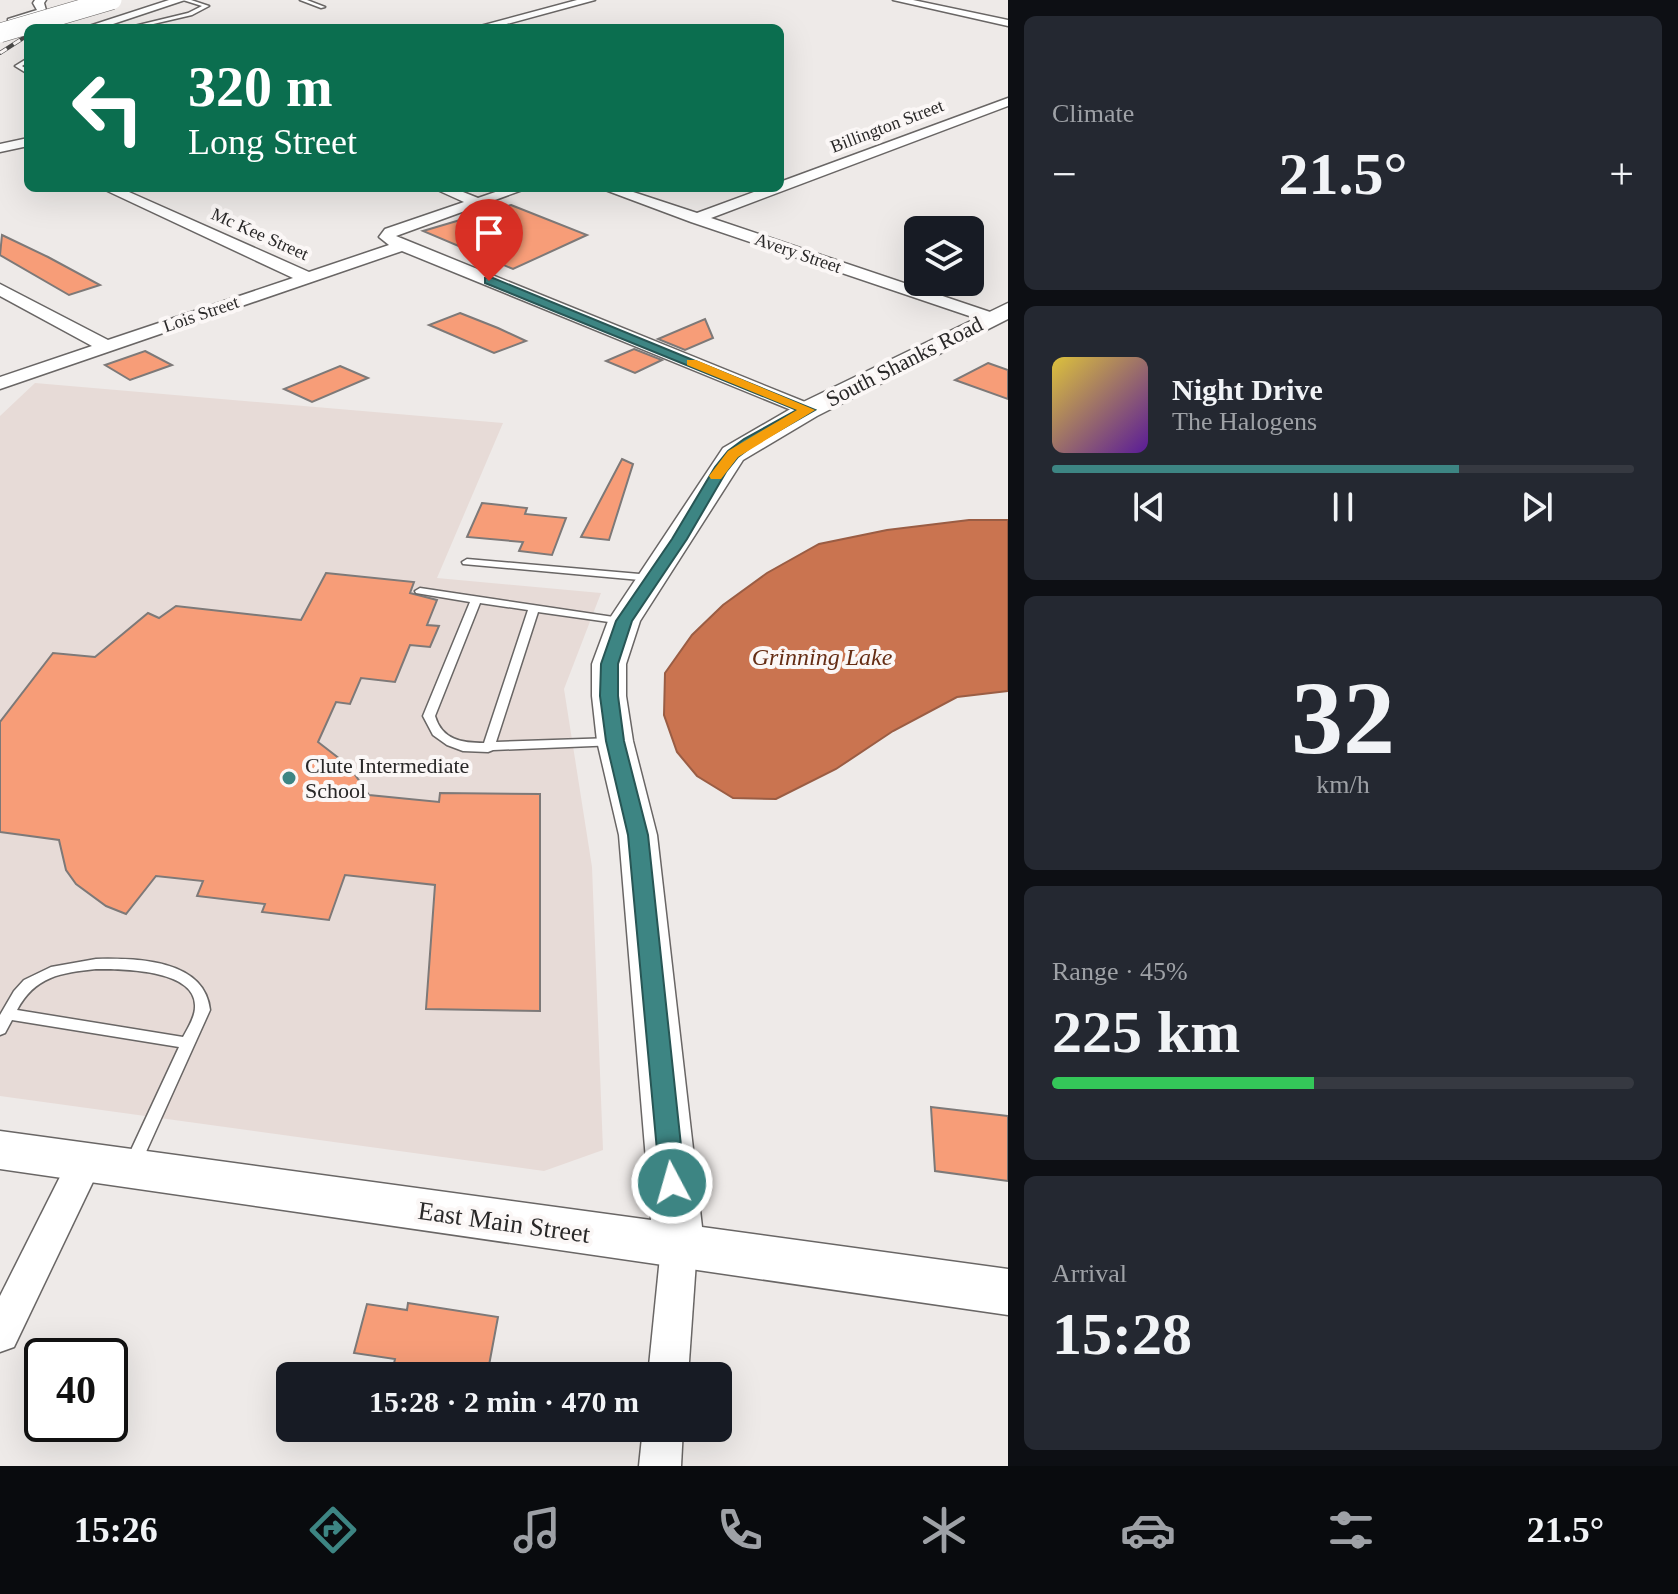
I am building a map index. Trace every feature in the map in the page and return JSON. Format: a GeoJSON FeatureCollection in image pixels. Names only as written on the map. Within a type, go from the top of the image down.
{"type":"FeatureCollection","features":[{"type":"Feature","properties":{"kind":"main road"},"geometry":{"type":"LineString","coordinates":[[31,24],[112,0]]}},
{"type":"Feature","properties":{"kind":"main road"},"geometry":{"type":"LineString","coordinates":[[0,33],[24,26]]}},
{"type":"Feature","properties":{"kind":"street"},"geometry":{"type":"LineString","coordinates":[[103,24],[182,0]]}},
{"type":"Feature","properties":{"kind":"street"},"geometry":{"type":"LineString","coordinates":[[495,24],[590,0]]}},
{"type":"Feature","properties":{"kind":"street"},"geometry":{"type":"LineString","coordinates":[[898,0],[1008,23]]}},
{"type":"Feature","properties":{"kind":"street"},"geometry":{"type":"LineString","coordinates":[[929,7],[949,0]]}},
{"type":"Feature","properties":{"kind":"street"},"geometry":{"type":"LineString","coordinates":[[0,25],[42,6]]}},
{"type":"Feature","properties":{"kind":"street","name":"Billington Street"},"geometry":{"type":"LineString","coordinates":[[784,186],[1008,102]]}},
{"type":"Feature","properties":{"kind":"street"},"geometry":{"type":"LineString","coordinates":[[0,148],[24,143]]}},
{"type":"Feature","properties":{"kind":"street","name":"Mc Kee Street"},"geometry":{"type":"LineString","coordinates":[[117,192],[308,278]]}},
{"type":"Feature","properties":{"kind":"street"},"geometry":{"type":"LineString","coordinates":[[450,192],[476,202]]}},
{"type":"Feature","properties":{"kind":"street"},"geometry":{"type":"LineString","coordinates":[[508,192],[390,232],[387,237],[402,246],[808,410]]}},
{"type":"Feature","properties":{"kind":"street","name":"Avery Street"},"geometry":{"type":"LineString","coordinates":[[618,192],[993,321]]}},
{"type":"Feature","properties":{"kind":"street","name":"Billington Street"},"geometry":{"type":"LineString","coordinates":[[696,219],[768,192]]}},
{"type":"Feature","properties":{"kind":"street","name":"Lois Street"},"geometry":{"type":"LineString","coordinates":[[0,383],[402,246]]}},
{"type":"Feature","properties":{"kind":"street"},"geometry":{"type":"LineString","coordinates":[[0,289],[106,346]]}},
{"type":"Feature","properties":{"kind":"street","name":"South Shanks Road"},"geometry":{"type":"LineString","coordinates":[[679,1247],[638,835],[615,741],[609,696],[609,664],[624,621],[733,454],[808,410],[993,321]]}},
{"type":"Feature","properties":{"kind":"street","name":"East Main Street"},"geometry":{"type":"LineString","coordinates":[[0,1150],[1008,1292]]}},
{"type":"Feature","properties":{"kind":"street"},"geometry":{"type":"LineString","coordinates":[[0,1335],[107,1166]]}},
{"type":"Feature","properties":{"kind":"street"},"geometry":{"type":"LineString","coordinates":[[669,1362],[679,1247]]}},
{"type":"Feature","properties":{"kind":"street"},"geometry":{"type":"LineString","coordinates":[[660,1466],[662,1442]]}},
{"type":"Feature","properties":{"kind":"lane"},"geometry":{"type":"LineString","coordinates":[[145,24],[190,14],[207,6],[182,0]]}},
{"type":"Feature","properties":{"kind":"lane"},"geometry":{"type":"LineString","coordinates":[[302,0],[323,7]]}},
{"type":"Feature","properties":{"kind":"lane"},"geometry":{"type":"LineString","coordinates":[[106,23],[110,24]]}},
{"type":"Feature","properties":{"kind":"lane"},"geometry":{"type":"LineString","coordinates":[[467,562],[654,578]]}},
{"type":"Feature","properties":{"kind":"lane"},"geometry":{"type":"LineString","coordinates":[[420,591],[624,621]]}},
{"type":"Feature","properties":{"kind":"lane"},"geometry":{"type":"LineString","coordinates":[[476,600],[429,716],[431,727],[445,740],[463,747],[615,741]]}},
{"type":"Feature","properties":{"kind":"lane"},"geometry":{"type":"LineString","coordinates":[[488,748],[534,608]]}},
{"type":"Feature","properties":{"kind":"lane"},"geometry":{"type":"LineString","coordinates":[[0,1029],[21,990],[59,969],[133,964],[188,981],[201,994],[203,1010],[188,1043],[107,1166]]}},
{"type":"Feature","properties":{"kind":"lane"},"geometry":{"type":"LineString","coordinates":[[8,1014],[188,1043]]}},
{"type":"Feature","properties":{"kind":"shaded area","name":"Clute Intermediate School"},"geometry":{"type":"Polygon","coordinates":[[[35,383],[503,423],[437,578],[601,593],[564,689],[592,867],[603,1150],[544,1171],[0,1096],[0,416],[35,383]]]}},
{"type":"Feature","properties":{"kind":"water","name":"Grinning Lake"},"geometry":{"type":"Polygon","coordinates":[[[969,520],[1008,520],[1008,691],[957,697],[893,731],[836,769],[776,799],[733,798],[697,776],[677,752],[664,715],[665,673],[692,635],[723,605],[767,573],[819,544],[887,530],[969,520]]]}},
{"type":"Feature","properties":{"kind":"building"},"geometry":{"type":"Polygon","coordinates":[[[511,205],[587,235],[513,269],[423,231],[511,205]]]}},
{"type":"Feature","properties":{"kind":"building"},"geometry":{"type":"Polygon","coordinates":[[[2,235],[100,285],[69,295],[0,255],[2,235]]]}},
{"type":"Feature","properties":{"kind":"building"},"geometry":{"type":"Polygon","coordinates":[[[460,313],[526,341],[494,353],[429,325],[460,313]]]}},
{"type":"Feature","properties":{"kind":"building"},"geometry":{"type":"Polygon","coordinates":[[[705,319],[713,338],[685,350],[658,339],[705,319]]]}},
{"type":"Feature","properties":{"kind":"building"},"geometry":{"type":"Polygon","coordinates":[[[634,349],[662,360],[635,373],[606,361],[634,349]]]}},
{"type":"Feature","properties":{"kind":"building"},"geometry":{"type":"Polygon","coordinates":[[[145,351],[172,365],[130,380],[105,365],[145,351]]]}},
{"type":"Feature","properties":{"kind":"building"},"geometry":{"type":"Polygon","coordinates":[[[988,363],[1008,370],[1008,399],[955,380],[988,363]]]}},
{"type":"Feature","properties":{"kind":"building"},"geometry":{"type":"Polygon","coordinates":[[[340,366],[368,378],[312,402],[284,389],[340,366]]]}},
{"type":"Feature","properties":{"kind":"building"},"geometry":{"type":"Polygon","coordinates":[[[622,459],[633,464],[609,540],[581,537],[622,459]]]}},
{"type":"Feature","properties":{"kind":"building"},"geometry":{"type":"Polygon","coordinates":[[[482,503],[527,508],[525,514],[566,518],[552,555],[519,551],[523,542],[467,537],[482,503]]]}},
{"type":"Feature","properties":{"kind":"building"},"geometry":{"type":"Polygon","coordinates":[[[326,573],[414,582],[410,593],[437,600],[427,625],[439,626],[430,647],[410,645],[395,682],[361,678],[350,704],[336,702],[318,742],[349,766],[369,795],[439,802],[440,793],[540,794],[540,1011],[426,1009],[435,885],[345,875],[329,920],[262,912],[265,904],[197,896],[203,881],[156,876],[126,914],[106,906],[76,884],[66,870],[59,840],[0,832],[0,722],[53,653],[95,657],[148,613],[159,618],[176,606],[301,620],[326,573]]]}},
{"type":"Feature","properties":{"kind":"building"},"geometry":{"type":"Polygon","coordinates":[[[931,1107],[1008,1116],[1008,1181],[935,1171],[931,1107]]]}},
{"type":"Feature","properties":{"kind":"building"},"geometry":{"type":"Polygon","coordinates":[[[408,1303],[498,1317],[490,1362],[394,1362],[395,1359],[354,1353],[367,1304],[407,1310],[408,1303]]]}},
{"type":"Feature","properties":{"kind":"railway"},"geometry":{"type":"LineString","coordinates":[[45,24],[82,0]]}},
{"type":"Feature","properties":{"kind":"railway"},"geometry":{"type":"LineString","coordinates":[[0,53],[24,38]]}},
{"type":"Feature","properties":{"kind":"slow traffic"},"geometry":{"type":"LineString","coordinates":[[691,363],[808,410],[749,442],[733,454],[716,476]]}},
{"type":"Feature","properties":{"kind":"place","name":"Clute Intermediate School"},"geometry":{"type":"Point","coordinates":[289,778]}},
{"type":"Feature","properties":{"kind":"route"},"geometry":{"type":"LineString","coordinates":[[489,281],[808,410],[749,442],[733,454],[720,470],[679,539],[624,621],[609,664],[609,696],[615,741],[638,835],[672,1183]]}}]}
